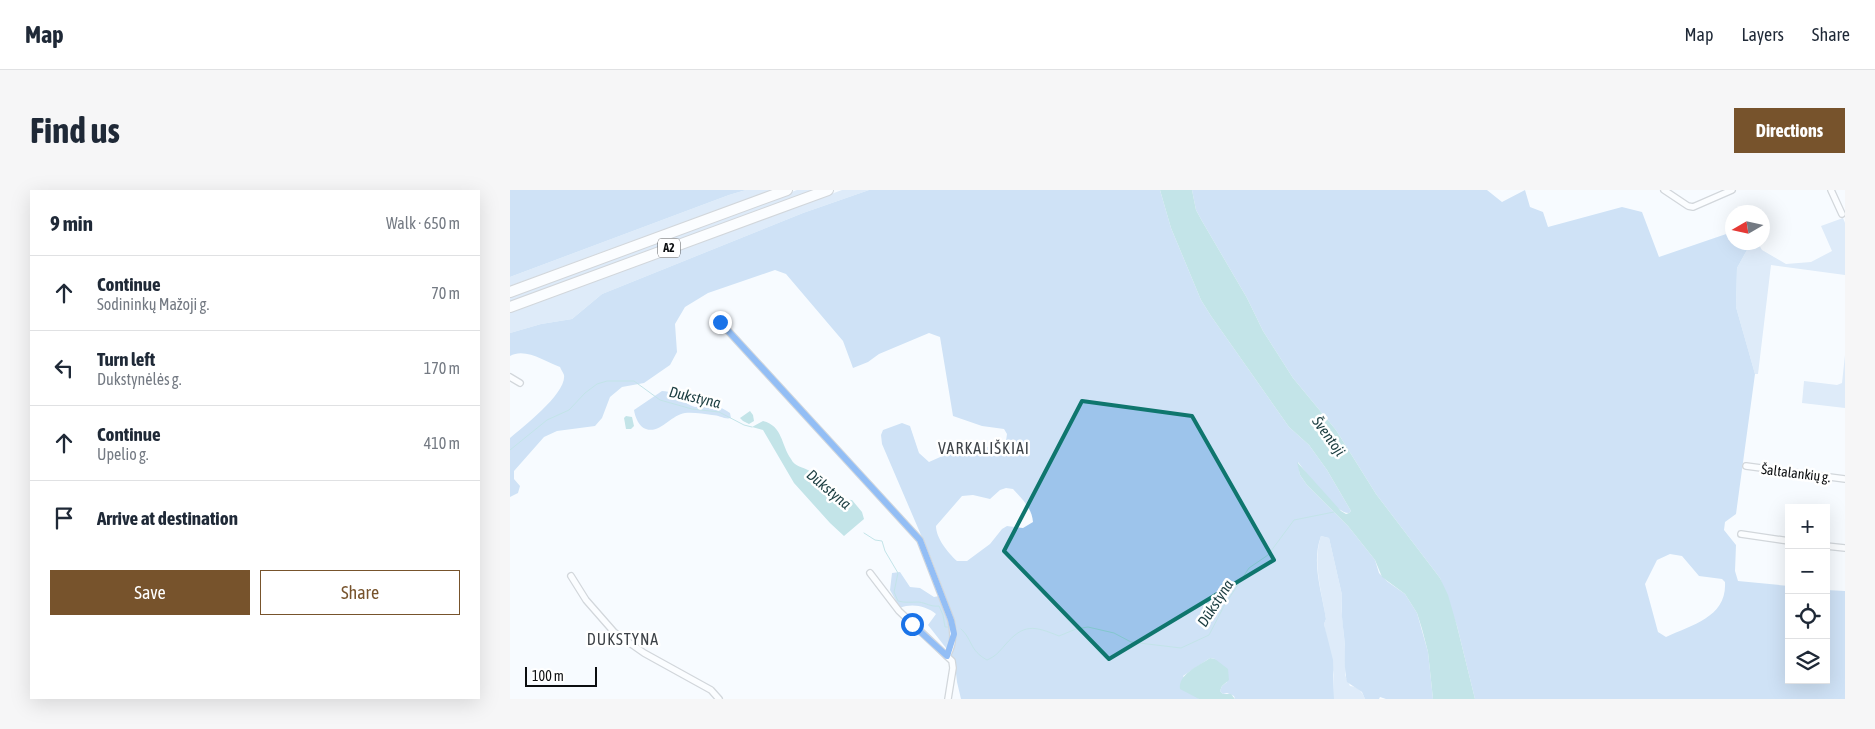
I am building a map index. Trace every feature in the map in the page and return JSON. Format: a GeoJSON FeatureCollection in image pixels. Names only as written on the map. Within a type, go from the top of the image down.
{"type":"FeatureCollection","features":[{"type":"Feature","properties":{"kind":"highway","name":"A2"},"geometry":{"type":"LineString","coordinates":[[510,292],[786,190]]}},
{"type":"Feature","properties":{"kind":"highway","name":"A2"},"geometry":{"type":"LineString","coordinates":[[510,307],[828,190]]}},
{"type":"Feature","properties":{"kind":"street"},"geometry":{"type":"LineString","coordinates":[[1664,190],[1688,206],[1694,206],[1732,190]]}},
{"type":"Feature","properties":{"kind":"street"},"geometry":{"type":"LineString","coordinates":[[1831,190],[1842,214]]}},
{"type":"Feature","properties":{"kind":"street"},"geometry":{"type":"LineString","coordinates":[[720,322],[920,540],[951,620],[954,634],[947,656]]}},
{"type":"Feature","properties":{"kind":"street"},"geometry":{"type":"LineString","coordinates":[[510,377],[520,383]]}},
{"type":"Feature","properties":{"kind":"street","name":"Šaltalankių g."},"geometry":{"type":"LineString","coordinates":[[1746,466],[1845,479]]}},
{"type":"Feature","properties":{"kind":"street"},"geometry":{"type":"LineString","coordinates":[[1741,534],[1785,540]]}},
{"type":"Feature","properties":{"kind":"street"},"geometry":{"type":"LineString","coordinates":[[1830,546],[1845,548]]}},
{"type":"Feature","properties":{"kind":"street"},"geometry":{"type":"LineString","coordinates":[[870,572],[899,611],[952,661],[953,668],[948,699]]}},
{"type":"Feature","properties":{"kind":"street"},"geometry":{"type":"LineString","coordinates":[[571,576],[586,600],[614,632],[644,652],[711,690],[719,699]]}},
{"type":"Feature","properties":{"kind":"highlighted area"},"geometry":{"type":"Polygon","coordinates":[[[1082,401],[1192,416],[1274,560],[1109,659],[1004,551],[1082,401]]]}},
{"type":"Feature","properties":{"kind":"shaded area"},"geometry":{"type":"Polygon","coordinates":[[[510,190],[746,190],[510,277],[510,190]]]}},
{"type":"Feature","properties":{"kind":"shaded area"},"geometry":{"type":"Polygon","coordinates":[[[746,190],[772,190],[510,286],[510,277],[746,190]]]}},
{"type":"Feature","properties":{"kind":"shaded area"},"geometry":{"type":"Polygon","coordinates":[[[797,190],[818,190],[510,303],[510,296],[797,190]]]}},
{"type":"Feature","properties":{"kind":"shaded area"},"geometry":{"type":"Polygon","coordinates":[[[842,190],[869,190],[803,213],[602,294],[572,319],[541,324],[510,333],[510,312],[842,190]]]}},
{"type":"Feature","properties":{"kind":"shaded area"},"geometry":{"type":"Polygon","coordinates":[[[869,190],[1160,190],[1171,228],[1201,300],[1289,427],[1309,445],[1327,470],[1351,511],[1349,513],[1343,512],[1336,507],[1314,484],[1298,462],[1300,475],[1307,485],[1348,526],[1375,560],[1379,573],[1405,594],[1417,613],[1428,652],[1433,699],[1386,699],[1380,697],[1379,699],[1365,699],[1362,692],[1347,682],[1342,595],[1329,538],[1321,536],[1318,546],[1317,567],[1326,619],[1324,624],[1333,660],[1334,699],[1235,699],[1234,696],[1227,693],[1223,694],[1220,691],[1227,682],[1215,659],[1210,658],[1183,676],[1199,699],[961,699],[955,665],[946,648],[928,625],[936,614],[919,606],[900,608],[890,590],[892,573],[900,572],[910,587],[920,588],[934,597],[939,596],[943,590],[882,444],[881,435],[883,430],[902,423],[910,426],[919,453],[929,462],[965,446],[978,448],[996,446],[1006,441],[1007,434],[1004,429],[982,426],[953,416],[940,337],[929,333],[879,354],[868,362],[853,368],[843,341],[786,274],[775,270],[708,293],[685,307],[675,324],[677,352],[670,365],[644,383],[622,387],[610,397],[602,418],[595,426],[557,431],[544,437],[514,471],[514,479],[520,486],[518,493],[510,497],[510,438],[552,400],[559,391],[564,375],[560,367],[535,356],[522,353],[510,356],[510,333],[541,324],[572,319],[602,294],[803,213],[869,190]],[[1006,488],[1000,490],[990,499],[973,495],[962,496],[936,526],[943,545],[957,561],[967,561],[990,544],[1002,529],[1007,526],[1023,528],[1033,522],[1029,508],[1013,489],[1006,488]]]}},
{"type":"Feature","properties":{"kind":"shaded area"},"geometry":{"type":"Polygon","coordinates":[[[1192,190],[1487,190],[1502,202],[1525,190],[1530,207],[1543,212],[1548,227],[1622,207],[1642,212],[1659,257],[1725,234],[1725,250],[1747,250],[1737,268],[1736,307],[1755,374],[1736,514],[1725,522],[1724,530],[1736,545],[1735,571],[1738,581],[1785,586],[1785,684],[1830,684],[1830,590],[1845,591],[1845,699],[1475,699],[1457,626],[1440,578],[1376,494],[1336,430],[1293,378],[1263,331],[1247,298],[1196,210],[1192,190]],[[1670,554],[1657,560],[1645,584],[1658,632],[1666,637],[1697,623],[1706,618],[1720,604],[1724,594],[1725,582],[1722,579],[1699,576],[1682,556],[1670,554]]]}},
{"type":"Feature","properties":{"kind":"shaded area"},"geometry":{"type":"Polygon","coordinates":[[[1843,218],[1845,223],[1845,275],[1771,265],[1758,374],[1755,374],[1736,307],[1737,268],[1747,250],[1762,250],[1786,264],[1811,262],[1832,251],[1821,226],[1843,218]]]}},
{"type":"Feature","properties":{"kind":"shaded area"},"geometry":{"type":"Polygon","coordinates":[[[1845,355],[1845,408],[1802,403],[1804,381],[1837,385],[1842,383],[1845,355]]]}},
{"type":"Feature","properties":{"kind":"shaded area"},"geometry":{"type":"Polygon","coordinates":[[[662,391],[673,393],[695,407],[707,405],[719,407],[730,413],[731,418],[685,413],[680,414],[661,427],[651,430],[646,429],[641,426],[634,410],[662,391]]]}},
{"type":"Feature","properties":{"kind":"shaded area"},"geometry":{"type":"Polygon","coordinates":[[[1321,536],[1329,538],[1342,595],[1345,675],[1350,686],[1359,690],[1365,699],[1334,699],[1334,675],[1324,624],[1326,619],[1317,557],[1321,536]]]}},
{"type":"Feature","properties":{"kind":"water","name":"Šventoji"},"geometry":{"type":"Polygon","coordinates":[[[1160,190],[1192,190],[1196,210],[1247,298],[1263,331],[1293,378],[1336,430],[1376,494],[1440,578],[1448,595],[1457,626],[1475,699],[1433,699],[1428,652],[1417,613],[1405,594],[1382,577],[1375,560],[1348,526],[1307,485],[1300,475],[1297,462],[1341,511],[1346,514],[1351,511],[1327,470],[1309,445],[1289,427],[1201,300],[1171,228],[1160,190]]]}},
{"type":"Feature","properties":{"kind":"water"},"geometry":{"type":"Polygon","coordinates":[[[750,411],[754,421],[749,424],[740,418],[750,411]]]}},
{"type":"Feature","properties":{"kind":"water"},"geometry":{"type":"Polygon","coordinates":[[[626,416],[632,417],[634,426],[631,429],[626,429],[624,418],[626,416]]]}},
{"type":"Feature","properties":{"kind":"water"},"geometry":{"type":"Polygon","coordinates":[[[763,421],[770,423],[778,432],[795,464],[816,476],[830,494],[842,499],[852,500],[862,512],[864,519],[844,536],[830,523],[794,483],[763,430],[752,427],[763,421]]]}},
{"type":"Feature","properties":{"kind":"water"},"geometry":{"type":"Polygon","coordinates":[[[1210,658],[1215,659],[1228,669],[1229,680],[1222,686],[1220,691],[1223,694],[1231,694],[1235,699],[1199,699],[1180,689],[1182,679],[1195,667],[1210,658]]]}},
{"type":"Feature","properties":{"kind":"waterway","name":"Dukstyna"},"geometry":{"type":"LineString","coordinates":[[510,450],[547,420],[569,410],[585,393],[597,384],[607,381],[634,381],[660,400],[692,409],[719,412],[752,427]]}},
{"type":"Feature","properties":{"kind":"waterway","name":"Dūkstyna"},"geometry":{"type":"LineString","coordinates":[[961,629],[968,637],[974,649],[987,660],[997,654],[1018,633],[1030,628],[1043,630],[1059,636],[1076,629],[1088,627],[1114,633],[1131,642],[1181,648],[1209,635],[1224,606],[1249,568],[1268,555],[1294,520],[1334,512]]}},
{"type":"Feature","properties":{"kind":"waterway","name":"Dūkstyna"},"geometry":{"type":"LineString","coordinates":[[864,533],[875,540],[882,541],[885,551],[898,573],[894,592],[898,601],[919,602],[939,606],[945,627],[948,627]]}},
{"type":"Feature","properties":{"kind":"district","name":"VARKALIŠKIAI"},"geometry":{"type":"Point","coordinates":[984,448]}},
{"type":"Feature","properties":{"kind":"district","name":"DUKSTYNA"},"geometry":{"type":"Point","coordinates":[623,639]}},
{"type":"Feature","properties":{"kind":"route"},"geometry":{"type":"LineString","coordinates":[[720,322],[920,540],[951,620],[954,634],[947,656],[912,624]]}}]}
